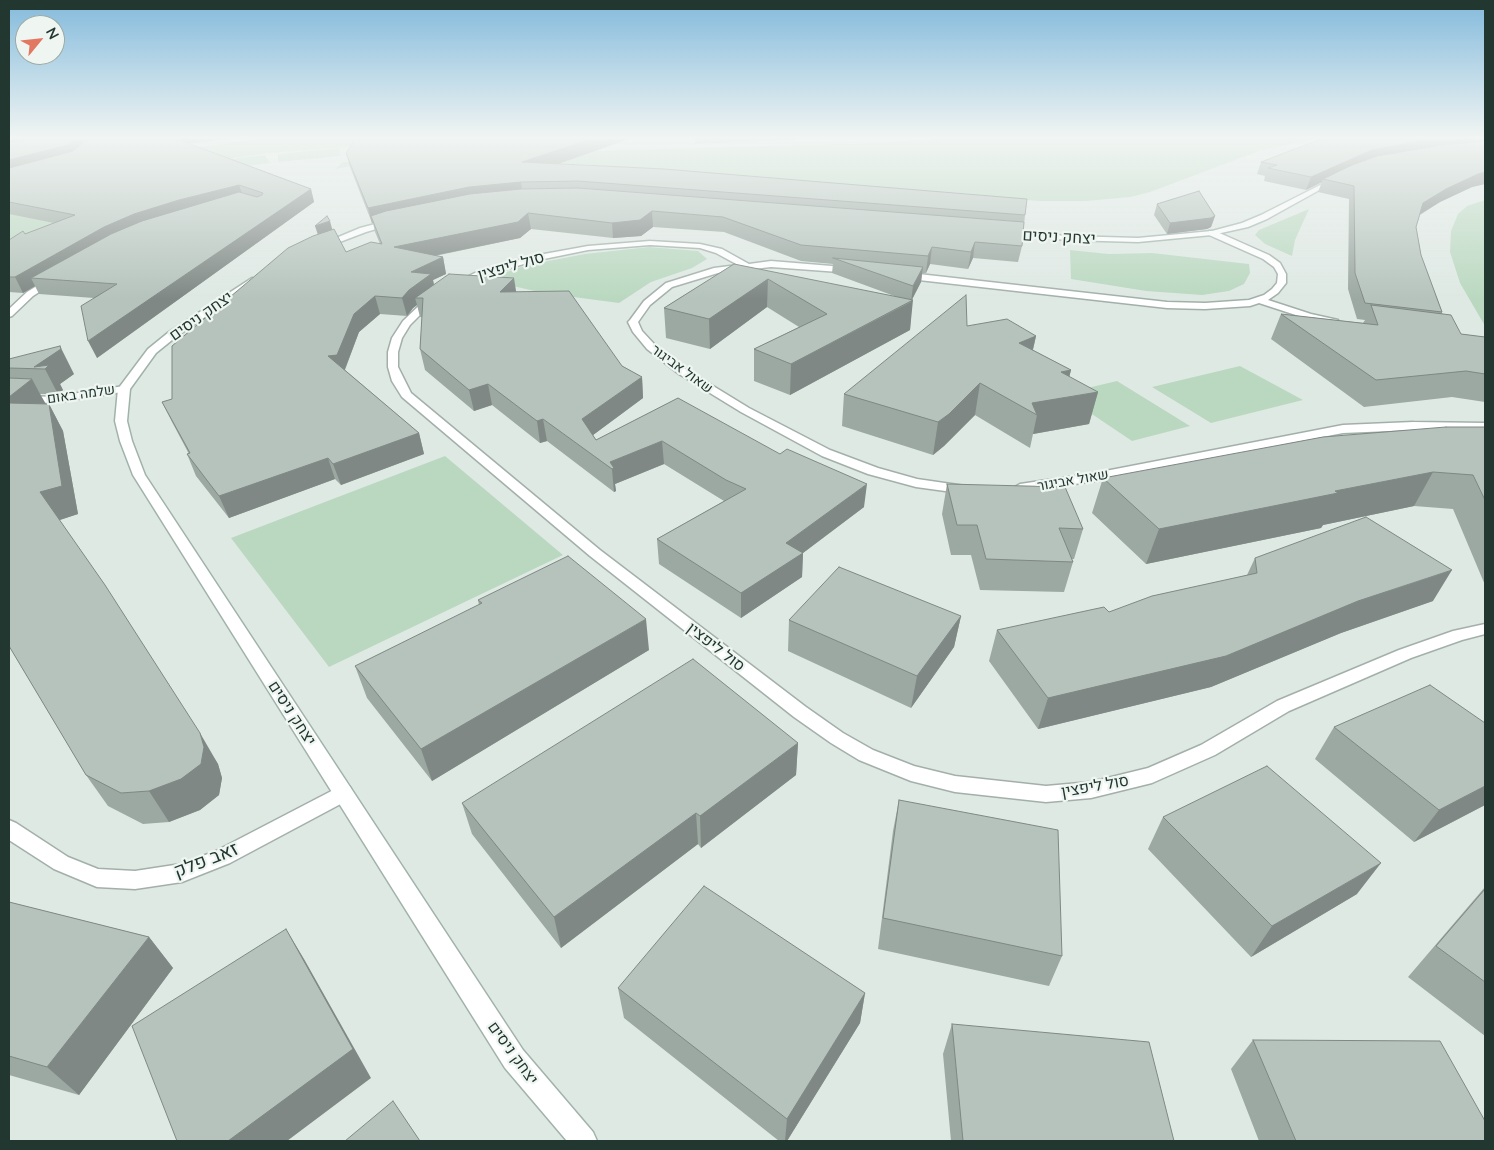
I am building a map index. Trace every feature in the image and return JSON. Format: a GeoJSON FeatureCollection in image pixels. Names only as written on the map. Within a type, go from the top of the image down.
{"type":"FeatureCollection","features":[{"type":"Feature","properties":{"kind":"street","name":"יצחק ניסים"},"geometry":{"type":"LineString","coordinates":[[996,233],[1138,240],[1212,233],[1245,225],[1312,192]]}},
{"type":"Feature","properties":{"kind":"street"},"geometry":{"type":"LineString","coordinates":[[306,252],[363,230],[406,218]]}},
{"type":"Feature","properties":{"kind":"street"},"geometry":{"type":"LineString","coordinates":[[894,275],[1167,305],[1230,305],[1260,300],[1275,291],[1281,283],[1282,274],[1277,265],[1266,257],[1212,233]]}},
{"type":"Feature","properties":{"kind":"street","name":"סול ליפצין"},"geometry":{"type":"LineString","coordinates":[[746,266],[719,251],[700,246],[650,243],[588,248],[506,266],[480,274],[445,290],[417,311],[406,323],[397,338],[393,352],[393,367],[406,395],[595,554],[800,712],[837,738],[866,755],[911,773],[955,784],[1046,794],[1091,790],[1152,775],[1208,750],[1283,706],[1350,676],[1405,654],[1485,629]]}},
{"type":"Feature","properties":{"kind":"street","name":"שאול אביגור"},"geometry":{"type":"LineString","coordinates":[[865,272],[791,265],[746,266],[717,270],[669,285],[655,295],[638,313],[633,322],[638,332],[651,347],[683,372],[720,396],[826,453],[873,471],[916,483],[958,490],[976,490]]}},
{"type":"Feature","properties":{"kind":"street"},"geometry":{"type":"LineString","coordinates":[[9,314],[30,294],[64,272]]}},
{"type":"Feature","properties":{"kind":"street","name":"יצחק ניסים"},"geometry":{"type":"LineString","coordinates":[[263,275],[209,309],[152,351],[124,389],[121,421],[126,441],[139,475],[514,1059],[584,1141]]}},
{"type":"Feature","properties":{"kind":"street"},"geometry":{"type":"LineString","coordinates":[[1260,300],[1308,316],[1347,324]]}},
{"type":"Feature","properties":{"kind":"street","name":"שלמה באום"},"geometry":{"type":"LineString","coordinates":[[9,398],[52,400],[124,389]]}},
{"type":"Feature","properties":{"kind":"street","name":"שאול אביגור"},"geometry":{"type":"LineString","coordinates":[[1010,489],[1044,486],[1094,477],[1343,429],[1413,426],[1485,427]]}},
{"type":"Feature","properties":{"kind":"street","name":"זאב פלק"},"geometry":{"type":"LineString","coordinates":[[9,829],[61,863],[97,878],[135,880],[182,873],[223,857],[343,793]]}},
{"type":"Feature","properties":{"kind":"green space"},"geometry":{"type":"Polygon","coordinates":[[[48,192],[148,192],[9,243],[9,205],[48,192]]]}},
{"type":"Feature","properties":{"kind":"green space"},"geometry":{"type":"Polygon","coordinates":[[[924,192],[1151,192],[1130,197],[1086,201],[1040,201],[924,192]]]}},
{"type":"Feature","properties":{"kind":"green space"},"geometry":{"type":"Polygon","coordinates":[[[1485,200],[1485,326],[1460,283],[1450,252],[1451,231],[1458,214],[1467,206],[1485,200]]]}},
{"type":"Feature","properties":{"kind":"green space"},"geometry":{"type":"Polygon","coordinates":[[[1309,209],[1295,240],[1292,256],[1265,244],[1255,235],[1259,230],[1309,209]]]}},
{"type":"Feature","properties":{"kind":"green space"},"geometry":{"type":"Polygon","coordinates":[[[649,247],[698,251],[707,259],[692,268],[651,282],[619,303],[543,293],[487,280],[517,268],[548,261],[585,254],[649,247]]]}},
{"type":"Feature","properties":{"kind":"green space"},"geometry":{"type":"Polygon","coordinates":[[[1070,250],[1109,254],[1152,253],[1249,264],[1250,273],[1244,284],[1229,291],[1202,295],[1146,291],[1071,279],[1070,250]]]}},
{"type":"Feature","properties":{"kind":"green space"},"geometry":{"type":"Polygon","coordinates":[[[1240,366],[1303,400],[1211,423],[1152,387],[1240,366]]]}},
{"type":"Feature","properties":{"kind":"green space"},"geometry":{"type":"Polygon","coordinates":[[[1117,381],[1190,426],[1132,441],[1062,394],[1117,381]]]}},
{"type":"Feature","properties":{"kind":"green space"},"geometry":{"type":"Polygon","coordinates":[[[445,456],[563,555],[329,667],[231,538],[445,456]]]}},
{"type":"Feature","properties":{"kind":"building"},"geometry":{"type":"Polygon","coordinates":[[[9,192],[212,192],[134,214],[104,227],[15,277],[9,277],[9,240],[23,231],[25,234],[75,215],[9,202],[9,192]]]}},
{"type":"Feature","properties":{"kind":"building"},"geometry":{"type":"Polygon","coordinates":[[[239,192],[257,197],[263,193],[259,192],[307,192],[88,341],[81,306],[117,284],[31,278],[111,234],[142,221],[239,192]]]}},
{"type":"Feature","properties":{"kind":"building"},"geometry":{"type":"Polygon","coordinates":[[[361,192],[447,192],[368,208],[361,192]]]}},
{"type":"Feature","properties":{"kind":"building"},"geometry":{"type":"Polygon","coordinates":[[[494,192],[626,192],[1024,222],[1022,246],[975,242],[971,252],[932,247],[928,256],[801,245],[723,217],[652,211],[640,220],[612,223],[528,213],[518,222],[394,247],[443,257],[411,272],[431,274],[409,290],[402,298],[375,296],[354,314],[337,355],[328,356],[419,433],[333,464],[328,458],[219,496],[187,454],[190,453],[162,402],[172,399],[172,346],[288,248],[313,236],[334,229],[346,252],[371,242],[382,244],[371,216],[386,211],[470,194],[494,192]]]}},
{"type":"Feature","properties":{"kind":"building"},"geometry":{"type":"Polygon","coordinates":[[[718,192],[938,192],[1027,199],[1025,215],[718,192]]]}},
{"type":"Feature","properties":{"kind":"building"},"geometry":{"type":"Polygon","coordinates":[[[1199,192],[1215,216],[1170,223],[1157,204],[1199,192]]]}},
{"type":"Feature","properties":{"kind":"building"},"geometry":{"type":"Polygon","coordinates":[[[1354,192],[1442,192],[1423,203],[1416,227],[1421,255],[1442,312],[1365,303],[1355,273],[1354,192]]]}},
{"type":"Feature","properties":{"kind":"building"},"geometry":{"type":"Polygon","coordinates":[[[327,216],[330,221],[315,226],[327,216]]]}},
{"type":"Feature","properties":{"kind":"building"},"geometry":{"type":"Polygon","coordinates":[[[833,258],[923,267],[913,286],[833,258]]]}},
{"type":"Feature","properties":{"kind":"building"},"geometry":{"type":"Polygon","coordinates":[[[734,264],[913,300],[791,364],[754,349],[827,314],[768,279],[709,319],[664,308],[734,264]]]}},
{"type":"Feature","properties":{"kind":"building"},"geometry":{"type":"Polygon","coordinates":[[[449,274],[514,278],[500,292],[569,291],[622,366],[642,377],[582,419],[596,440],[678,398],[780,454],[787,449],[867,484],[786,543],[803,553],[741,593],[657,539],[746,489],[726,480],[662,441],[610,462],[614,468],[612,469],[543,419],[537,421],[488,384],[469,390],[420,349],[423,298],[415,298],[449,274]]]}},
{"type":"Feature","properties":{"kind":"building"},"geometry":{"type":"Polygon","coordinates":[[[966,295],[967,326],[1007,319],[1036,336],[1019,343],[1071,370],[1061,372],[1098,392],[1032,403],[1037,415],[980,383],[949,414],[938,422],[844,394],[966,295]]]}},
{"type":"Feature","properties":{"kind":"building"},"geometry":{"type":"Polygon","coordinates":[[[1371,305],[1451,315],[1461,334],[1485,337],[1485,374],[1466,371],[1376,380],[1281,314],[1378,325],[1371,305]]]}},
{"type":"Feature","properties":{"kind":"building"},"geometry":{"type":"Polygon","coordinates":[[[60,346],[61,349],[34,367],[49,365],[45,369],[9,368],[9,359],[60,346]]]}},
{"type":"Feature","properties":{"kind":"building"},"geometry":{"type":"Polygon","coordinates":[[[9,378],[32,379],[9,397],[9,378]]]}},
{"type":"Feature","properties":{"kind":"building"},"geometry":{"type":"Polygon","coordinates":[[[9,403],[49,404],[62,486],[40,492],[105,585],[200,733],[204,747],[201,764],[181,779],[149,791],[121,793],[86,775],[9,646],[9,403]]]}},
{"type":"Feature","properties":{"kind":"building"},"geometry":{"type":"Polygon","coordinates":[[[1446,427],[1485,427],[1485,500],[1473,475],[1433,472],[1159,529],[1103,478],[1323,437],[1446,427]]]}},
{"type":"Feature","properties":{"kind":"building"},"geometry":{"type":"Polygon","coordinates":[[[947,484],[1065,487],[1083,529],[1059,528],[1073,562],[986,559],[977,525],[957,525],[947,484]]]}},
{"type":"Feature","properties":{"kind":"building"},"geometry":{"type":"Polygon","coordinates":[[[1366,517],[1452,570],[1358,601],[1226,656],[1048,698],[997,630],[1104,607],[1109,612],[1152,596],[1257,573],[1255,558],[1366,517]]]}},
{"type":"Feature","properties":{"kind":"building"},"geometry":{"type":"Polygon","coordinates":[[[568,556],[646,619],[421,749],[355,666],[482,603],[478,600],[568,556]]]}},
{"type":"Feature","properties":{"kind":"building"},"geometry":{"type":"Polygon","coordinates":[[[839,567],[961,616],[917,676],[789,620],[839,567]]]}},
{"type":"Feature","properties":{"kind":"building"},"geometry":{"type":"Polygon","coordinates":[[[693,659],[798,743],[700,816],[696,813],[554,917],[462,803],[693,659]]]}},
{"type":"Feature","properties":{"kind":"building"},"geometry":{"type":"Polygon","coordinates":[[[1430,685],[1485,723],[1485,786],[1439,810],[1334,727],[1430,685]]]}},
{"type":"Feature","properties":{"kind":"building"},"geometry":{"type":"Polygon","coordinates":[[[1267,766],[1381,863],[1272,926],[1163,817],[1267,766]]]}},
{"type":"Feature","properties":{"kind":"building"},"geometry":{"type":"Polygon","coordinates":[[[899,800],[1058,830],[1062,956],[883,918],[899,800]]]}},
{"type":"Feature","properties":{"kind":"building"},"geometry":{"type":"Polygon","coordinates":[[[704,886],[865,993],[787,1119],[618,988],[704,886]]]}},
{"type":"Feature","properties":{"kind":"building"},"geometry":{"type":"Polygon","coordinates":[[[1485,889],[1485,982],[1436,946],[1485,889]]]}},
{"type":"Feature","properties":{"kind":"building"},"geometry":{"type":"Polygon","coordinates":[[[9,902],[149,937],[47,1067],[9,1056],[9,902]]]}},
{"type":"Feature","properties":{"kind":"building"},"geometry":{"type":"Polygon","coordinates":[[[286,929],[353,1049],[228,1141],[177,1141],[132,1026],[286,929]]]}},
{"type":"Feature","properties":{"kind":"building"},"geometry":{"type":"Polygon","coordinates":[[[952,1024],[1149,1042],[1174,1141],[963,1141],[952,1024]]]}},
{"type":"Feature","properties":{"kind":"building"},"geometry":{"type":"Polygon","coordinates":[[[1253,1040],[1440,1041],[1485,1121],[1485,1141],[1296,1141],[1253,1040]]]}},
{"type":"Feature","properties":{"kind":"building"},"geometry":{"type":"Polygon","coordinates":[[[393,1101],[420,1141],[345,1141],[393,1101]]]}}]}
